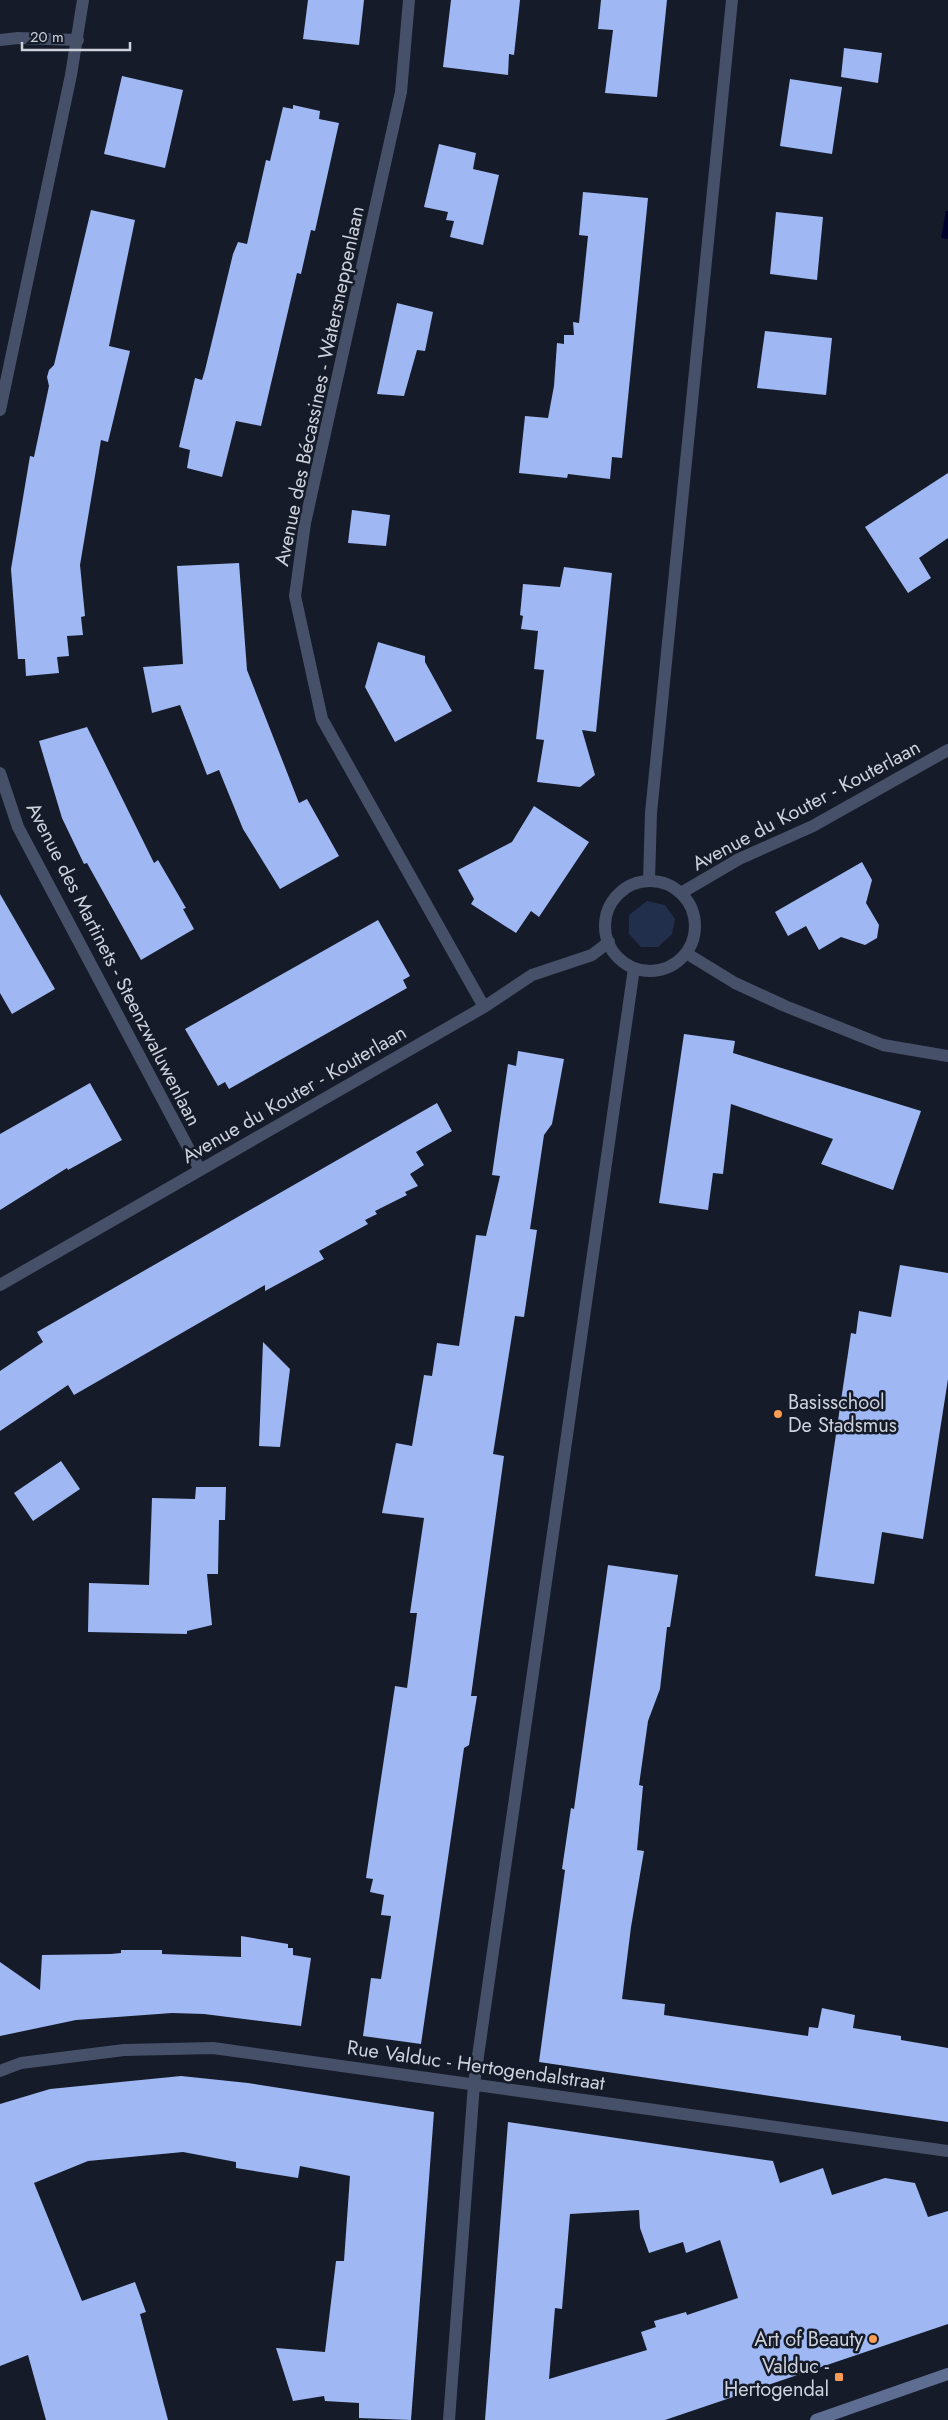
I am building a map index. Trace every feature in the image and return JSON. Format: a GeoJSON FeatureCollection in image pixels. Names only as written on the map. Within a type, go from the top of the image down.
{"type":"FeatureCollection","features":[{"type":"Feature","properties":{"kind":"main road"},"geometry":{"type":"LineString","coordinates":[[816,2420],[948,2374]]}},
{"type":"Feature","properties":{"kind":"street"},"geometry":{"type":"LineString","coordinates":[[0,410],[78,40],[83,0]]}},
{"type":"Feature","properties":{"kind":"street","name":"Avenue des Bécassines - Watersneppenlaan"},"geometry":{"type":"LineString","coordinates":[[409,0],[401,92],[306,523],[295,596],[322,718],[484,1007]]}},
{"type":"Feature","properties":{"kind":"street"},"geometry":{"type":"LineString","coordinates":[[649,881],[651,813],[732,0]]}},
{"type":"Feature","properties":{"kind":"street"},"geometry":{"type":"LineString","coordinates":[[0,40],[18,38],[78,40]]}},
{"type":"Feature","properties":{"kind":"street","name":"Avenue du Kouter - Kouterlaan"},"geometry":{"type":"LineString","coordinates":[[681,893],[739,859],[814,826],[948,750]]}},
{"type":"Feature","properties":{"kind":"street","name":"Avenue des Martinets - Steenzwaluwenlaan"},"geometry":{"type":"LineString","coordinates":[[0,772],[18,827],[200,1170]]}},
{"type":"Feature","properties":{"kind":"street"},"geometry":{"type":"LineString","coordinates":[[649,881],[660,882],[681,893],[691,906],[695,922],[694,939],[686,953],[675,963],[662,969],[634,968],[623,962],[609,942],[606,928],[607,914],[613,901],[622,891],[635,884],[649,881]]}},
{"type":"Feature","properties":{"kind":"street","name":"Avenue du Kouter - Kouterlaan"},"geometry":{"type":"LineString","coordinates":[[0,1285],[484,1007],[532,975],[592,955],[609,942]]}},
{"type":"Feature","properties":{"kind":"street"},"geometry":{"type":"LineString","coordinates":[[686,953],[735,983],[883,1045],[948,1056]]}},
{"type":"Feature","properties":{"kind":"street"},"geometry":{"type":"LineString","coordinates":[[449,2420],[474,2084],[634,968]]}},
{"type":"Feature","properties":{"kind":"street","name":"Rue Valduc - Hertogendalstraat"},"geometry":{"type":"LineString","coordinates":[[0,2071],[21,2063],[124,2050],[213,2048],[948,2151]]}},
{"type":"Feature","properties":{"kind":"shaded area"},"geometry":{"type":"Polygon","coordinates":[[[946,211],[948,211],[948,239],[941,238],[946,211]]]}},
{"type":"Feature","properties":{"kind":"shaded area"},"geometry":{"type":"Polygon","coordinates":[[[647,901],[665,905],[675,919],[672,934],[658,947],[641,947],[629,934],[629,915],[647,901]]]}},
{"type":"Feature","properties":{"kind":"building"},"geometry":{"type":"Polygon","coordinates":[[[308,0],[364,0],[359,45],[303,39],[308,0]]]}},
{"type":"Feature","properties":{"kind":"building"},"geometry":{"type":"Polygon","coordinates":[[[451,0],[520,0],[514,55],[509,54],[508,75],[443,67],[451,0]]]}},
{"type":"Feature","properties":{"kind":"building"},"geometry":{"type":"Polygon","coordinates":[[[601,0],[667,0],[657,97],[605,93],[613,30],[598,29],[601,0]]]}},
{"type":"Feature","properties":{"kind":"building"},"geometry":{"type":"Polygon","coordinates":[[[844,48],[882,53],[878,83],[841,77],[844,48]]]}},
{"type":"Feature","properties":{"kind":"building"},"geometry":{"type":"Polygon","coordinates":[[[122,76],[183,90],[165,168],[104,154],[122,76]]]}},
{"type":"Feature","properties":{"kind":"building"},"geometry":{"type":"Polygon","coordinates":[[[790,79],[842,87],[832,154],[780,146],[790,79]]]}},
{"type":"Feature","properties":{"kind":"building"},"geometry":{"type":"Polygon","coordinates":[[[293,105],[320,111],[319,119],[339,123],[315,231],[311,230],[301,274],[297,273],[261,426],[236,421],[222,477],[187,468],[190,450],[179,447],[195,378],[202,380],[205,370],[233,254],[238,242],[247,244],[266,160],[270,161],[283,107],[293,109],[293,105]]]}},
{"type":"Feature","properties":{"kind":"building"},"geometry":{"type":"Polygon","coordinates":[[[439,144],[476,153],[473,169],[499,175],[483,245],[450,237],[454,221],[446,220],[448,212],[424,207],[439,144]]]}},
{"type":"Feature","properties":{"kind":"building"},"geometry":{"type":"Polygon","coordinates":[[[583,192],[648,198],[622,458],[612,457],[610,479],[568,474],[567,478],[519,473],[525,416],[548,418],[554,386],[557,343],[564,344],[564,335],[574,335],[573,322],[579,323],[588,236],[579,235],[583,192]]]}},
{"type":"Feature","properties":{"kind":"building"},"geometry":{"type":"Polygon","coordinates":[[[91,210],[135,220],[109,346],[130,351],[108,442],[101,440],[80,565],[85,616],[81,617],[83,635],[67,636],[69,656],[57,657],[59,673],[26,676],[25,659],[18,659],[11,569],[30,456],[34,457],[49,386],[47,377],[49,370],[54,365],[91,210]]]}},
{"type":"Feature","properties":{"kind":"building"},"geometry":{"type":"Polygon","coordinates":[[[776,212],[823,217],[817,280],[770,274],[776,212]]]}},
{"type":"Feature","properties":{"kind":"building"},"geometry":{"type":"Polygon","coordinates":[[[397,303],[433,312],[425,351],[417,350],[404,396],[377,394],[397,303]]]}},
{"type":"Feature","properties":{"kind":"building"},"geometry":{"type":"Polygon","coordinates":[[[765,331],[832,338],[826,395],[757,388],[765,331]]]}},
{"type":"Feature","properties":{"kind":"building"},"geometry":{"type":"Polygon","coordinates":[[[948,473],[948,538],[919,558],[931,578],[908,593],[865,527],[948,473]]]}},
{"type":"Feature","properties":{"kind":"building"},"geometry":{"type":"Polygon","coordinates":[[[352,510],[390,515],[386,546],[348,543],[352,510]]]}},
{"type":"Feature","properties":{"kind":"building"},"geometry":{"type":"Polygon","coordinates":[[[239,563],[247,670],[299,803],[307,799],[339,856],[280,889],[243,829],[219,770],[207,775],[180,705],[152,713],[143,667],[183,664],[177,566],[239,563]]]}},
{"type":"Feature","properties":{"kind":"building"},"geometry":{"type":"Polygon","coordinates":[[[564,567],[612,573],[596,732],[582,730],[595,775],[580,787],[537,782],[544,740],[536,739],[544,670],[534,669],[538,631],[521,629],[523,616],[520,615],[523,584],[560,587],[564,567]]]}},
{"type":"Feature","properties":{"kind":"building"},"geometry":{"type":"Polygon","coordinates":[[[378,642],[425,656],[425,662],[452,711],[395,742],[365,687],[378,642]]]}},
{"type":"Feature","properties":{"kind":"building"},"geometry":{"type":"Polygon","coordinates":[[[87,727],[154,863],[158,860],[186,908],[183,909],[194,929],[141,960],[87,863],[84,864],[62,818],[39,741],[87,727]]]}},
{"type":"Feature","properties":{"kind":"building"},"geometry":{"type":"Polygon","coordinates":[[[534,806],[589,842],[539,917],[531,911],[516,933],[471,904],[474,899],[458,870],[512,842],[534,806]]]}},
{"type":"Feature","properties":{"kind":"building"},"geometry":{"type":"Polygon","coordinates":[[[862,862],[872,880],[866,903],[879,925],[877,938],[865,945],[841,937],[819,950],[806,926],[788,936],[775,912],[862,862]]]}},
{"type":"Feature","properties":{"kind":"building"},"geometry":{"type":"Polygon","coordinates":[[[0,894],[55,989],[12,1014],[0,993],[0,894]]]}},
{"type":"Feature","properties":{"kind":"building"},"geometry":{"type":"Polygon","coordinates":[[[378,920],[410,976],[403,980],[407,988],[229,1089],[225,1082],[218,1086],[185,1029],[378,920]]]}},
{"type":"Feature","properties":{"kind":"building"},"geometry":{"type":"Polygon","coordinates":[[[684,1034],[735,1041],[733,1053],[921,1111],[893,1190],[821,1164],[833,1139],[731,1104],[723,1174],[713,1173],[708,1210],[659,1203],[684,1034]]]}},
{"type":"Feature","properties":{"kind":"building"},"geometry":{"type":"Polygon","coordinates":[[[518,1051],[564,1059],[552,1124],[544,1135],[530,1229],[537,1230],[524,1317],[515,1316],[493,1454],[504,1456],[471,1696],[477,1696],[469,1745],[464,1748],[421,2044],[363,2036],[371,1978],[381,1979],[391,1916],[381,1915],[384,1895],[370,1892],[373,1879],[366,1878],[395,1686],[407,1688],[417,1613],[410,1613],[424,1518],[382,1513],[396,1443],[412,1446],[424,1375],[432,1376],[437,1343],[459,1346],[476,1235],[486,1236],[500,1176],[492,1175],[508,1064],[516,1066],[518,1051]]]}},
{"type":"Feature","properties":{"kind":"building"},"geometry":{"type":"Polygon","coordinates":[[[90,1083],[122,1140],[68,1170],[67,1168],[0,1210],[0,1134],[90,1083]]]}},
{"type":"Feature","properties":{"kind":"building"},"geometry":{"type":"Polygon","coordinates":[[[437,1103],[452,1131],[416,1152],[424,1165],[410,1174],[418,1186],[405,1192],[407,1195],[375,1211],[377,1214],[365,1220],[368,1224],[319,1251],[324,1259],[265,1291],[265,1285],[74,1395],[68,1385],[0,1431],[0,1371],[43,1342],[37,1332],[437,1103]]]}},
{"type":"Feature","properties":{"kind":"building"},"geometry":{"type":"Polygon","coordinates":[[[900,1265],[948,1273],[948,1379],[923,1539],[882,1532],[874,1584],[815,1576],[851,1333],[856,1334],[859,1311],[891,1317],[900,1265]]]}},
{"type":"Feature","properties":{"kind":"building"},"geometry":{"type":"Polygon","coordinates":[[[263,1342],[290,1369],[280,1447],[259,1446],[263,1342]]]}},
{"type":"Feature","properties":{"kind":"building"},"geometry":{"type":"Polygon","coordinates":[[[61,1461],[80,1489],[33,1521],[14,1493],[61,1461]]]}},
{"type":"Feature","properties":{"kind":"building"},"geometry":{"type":"Polygon","coordinates":[[[196,1487],[226,1487],[225,1520],[219,1520],[218,1574],[207,1574],[212,1625],[187,1631],[187,1634],[88,1632],[89,1583],[149,1585],[152,1498],[195,1499],[196,1487]]]}},
{"type":"Feature","properties":{"kind":"building"},"geometry":{"type":"Polygon","coordinates":[[[608,1565],[678,1575],[670,1627],[667,1627],[660,1689],[648,1721],[639,1785],[643,1786],[637,1850],[644,1851],[631,1927],[622,1999],[665,2004],[664,2015],[808,2036],[809,2027],[818,2028],[822,2008],[855,2015],[853,2028],[901,2036],[901,2040],[948,2048],[948,2122],[539,2062],[565,1870],[562,1869],[571,1808],[574,1809],[608,1565]]]}},
{"type":"Feature","properties":{"kind":"building"},"geometry":{"type":"Polygon","coordinates":[[[241,1936],[288,1944],[288,1948],[293,1948],[293,1955],[311,1958],[301,2026],[204,2014],[172,2013],[76,2020],[0,2036],[0,1962],[40,1990],[42,1955],[111,1954],[121,1953],[121,1950],[162,1950],[162,1954],[241,1957],[241,1936]]]}},
{"type":"Feature","properties":{"kind":"building"},"geometry":{"type":"Polygon","coordinates":[[[181,2076],[248,2083],[434,2112],[411,2420],[359,2418],[359,2403],[325,2401],[324,2396],[293,2401],[276,2348],[325,2352],[336,2261],[344,2261],[350,2176],[300,2166],[298,2178],[236,2168],[236,2162],[183,2152],[88,2161],[34,2183],[82,2301],[135,2282],[146,2312],[140,2314],[168,2420],[46,2420],[28,2355],[0,2366],[0,2104],[50,2089],[181,2076]]]}},
{"type":"Feature","properties":{"kind":"building"},"geometry":{"type":"Polygon","coordinates":[[[508,2122],[773,2161],[780,2183],[823,2168],[832,2195],[885,2178],[915,2183],[928,2217],[948,2211],[948,2324],[665,2420],[485,2420],[508,2122]],[[639,2210],[570,2214],[562,2309],[555,2308],[549,2379],[647,2350],[641,2332],[656,2327],[654,2321],[686,2312],[687,2315],[738,2298],[720,2240],[686,2253],[683,2242],[649,2253],[640,2228],[639,2210]]]}},
{"type":"Feature","properties":{"kind":"place","name":"Basisschool De Stadsmus"},"geometry":{"type":"Point","coordinates":[778,1414]}},
{"type":"Feature","properties":{"kind":"place","name":"Art of Beauty"},"geometry":{"type":"Point","coordinates":[873,2339]}},
{"type":"Feature","properties":{"kind":"place","name":"Valduc - Hertogendal"},"geometry":{"type":"Point","coordinates":[839,2377]}}]}
